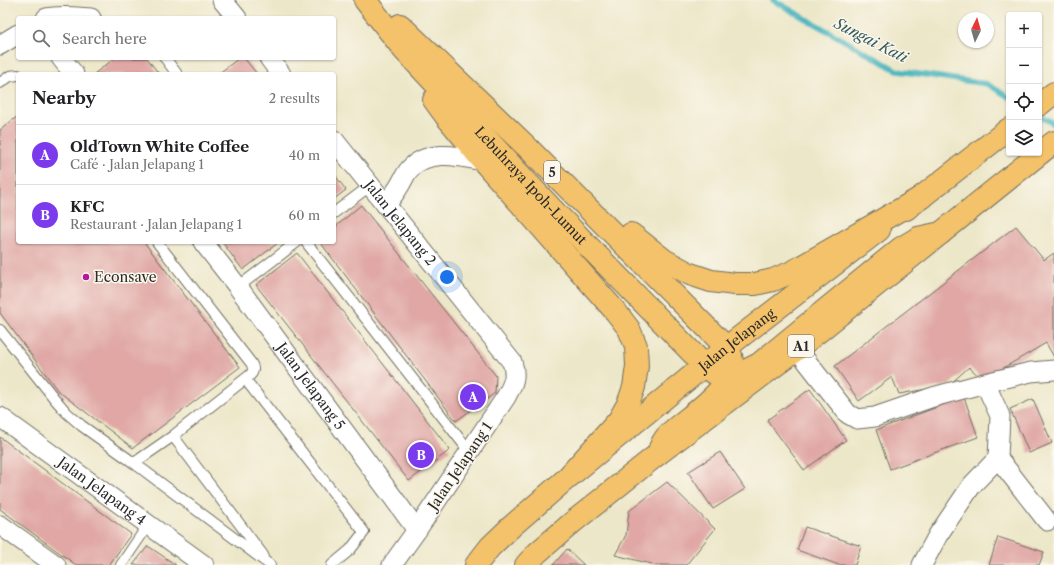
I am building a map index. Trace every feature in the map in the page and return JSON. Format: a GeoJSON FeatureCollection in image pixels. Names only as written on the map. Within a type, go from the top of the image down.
{"type":"FeatureCollection","features":[{"type":"Feature","properties":{"kind":"main road","name":"Lebuhraya Ipoh-Lumut"},"geometry":{"type":"LineString","coordinates":[[365,0],[404,50],[553,210],[704,366]]}},
{"type":"Feature","properties":{"kind":"main road","name":"Lebuhraya Ipoh-Lumut"},"geometry":{"type":"LineString","coordinates":[[375,0],[526,146],[727,347]]}},
{"type":"Feature","properties":{"kind":"main road"},"geometry":{"type":"LineString","coordinates":[[404,50],[445,115],[483,161],[616,312],[629,329],[636,346],[637,366],[634,387],[628,404],[619,420],[566,479]]}},
{"type":"Feature","properties":{"kind":"main road"},"geometry":{"type":"LineString","coordinates":[[1042,103],[1054,93]]}},
{"type":"Feature","properties":{"kind":"main road","name":"Jalan Jelapang"},"geometry":{"type":"LineString","coordinates":[[476,565],[490,547],[566,479],[727,347],[1006,131]]}},
{"type":"Feature","properties":{"kind":"main road","name":"A1"},"geometry":{"type":"LineString","coordinates":[[526,565],[537,553],[573,522],[658,454],[797,349],[1054,142]]}},
{"type":"Feature","properties":{"kind":"main road"},"geometry":{"type":"LineString","coordinates":[[526,146],[633,236],[664,260],[690,274],[711,281],[735,284],[755,284],[773,280],[792,272],[922,197]]}},
{"type":"Feature","properties":{"kind":"main road"},"geometry":{"type":"LineString","coordinates":[[730,373],[747,370],[759,364],[901,248],[918,238],[941,234]]}},
{"type":"Feature","properties":{"kind":"main road"},"geometry":{"type":"LineString","coordinates":[[658,454],[661,445],[667,436],[713,397],[720,389],[730,373],[732,363],[732,356],[727,347]]}},
{"type":"Feature","properties":{"kind":"main road","name":"5"},"geometry":{"type":"LineString","coordinates":[[704,366],[716,374],[730,373]]}},
{"type":"Feature","properties":{"kind":"street"},"geometry":{"type":"LineString","coordinates":[[222,0],[234,16]]}},
{"type":"Feature","properties":{"kind":"street"},"geometry":{"type":"LineString","coordinates":[[55,16],[68,16]]}},
{"type":"Feature","properties":{"kind":"street"},"geometry":{"type":"LineString","coordinates":[[0,45],[16,35]]}},
{"type":"Feature","properties":{"kind":"street"},"geometry":{"type":"LineString","coordinates":[[63,60],[72,72]]}},
{"type":"Feature","properties":{"kind":"street"},"geometry":{"type":"LineString","coordinates":[[271,60],[280,72]]}},
{"type":"Feature","properties":{"kind":"street","name":"Jalan Jelapang 2"},"geometry":{"type":"LineString","coordinates":[[336,142],[512,362]]}},
{"type":"Feature","properties":{"kind":"street"},"geometry":{"type":"LineString","coordinates":[[386,205],[409,171],[416,164],[426,158],[442,155],[461,156],[483,161]]}},
{"type":"Feature","properties":{"kind":"street","name":"Jalan Jelapang 5"},"geometry":{"type":"LineString","coordinates":[[205,244],[238,287],[417,530]]}},
{"type":"Feature","properties":{"kind":"street"},"geometry":{"type":"LineString","coordinates":[[797,349],[848,414],[857,419],[875,417],[933,397],[985,383],[1031,372],[1054,370]]}},
{"type":"Feature","properties":{"kind":"street","name":"Jalan Jelapang 1"},"geometry":{"type":"LineString","coordinates":[[392,565],[506,397],[514,379],[512,362]]}},
{"type":"Feature","properties":{"kind":"street"},"geometry":{"type":"LineString","coordinates":[[985,383],[1000,416],[998,458],[1047,521]]}},
{"type":"Feature","properties":{"kind":"street","name":"Jalan Jelapang 4"},"geometry":{"type":"LineString","coordinates":[[0,417],[204,565]]}},
{"type":"Feature","properties":{"kind":"street"},"geometry":{"type":"LineString","coordinates":[[922,565],[938,535],[972,485],[998,458]]}},
{"type":"Feature","properties":{"kind":"street"},"geometry":{"type":"LineString","coordinates":[[0,525],[56,565]]}},
{"type":"Feature","properties":{"kind":"lane"},"geometry":{"type":"LineString","coordinates":[[166,60],[176,72]]}},
{"type":"Feature","properties":{"kind":"lane"},"geometry":{"type":"LineString","coordinates":[[0,83],[10,76],[16,75]]}},
{"type":"Feature","properties":{"kind":"lane"},"geometry":{"type":"LineString","coordinates":[[336,212],[371,185]]}},
{"type":"Feature","properties":{"kind":"lane"},"geometry":{"type":"LineString","coordinates":[[134,464],[173,436],[251,375],[254,371],[251,363],[159,244]]}},
{"type":"Feature","properties":{"kind":"lane"},"geometry":{"type":"LineString","coordinates":[[238,287],[294,244]]}},
{"type":"Feature","properties":{"kind":"lane"},"geometry":{"type":"LineString","coordinates":[[308,244],[469,451]]}},
{"type":"Feature","properties":{"kind":"lane"},"geometry":{"type":"LineString","coordinates":[[0,330],[67,413],[82,426],[270,565]]}},
{"type":"Feature","properties":{"kind":"lane"},"geometry":{"type":"LineString","coordinates":[[245,379],[364,532],[350,550],[332,565]]}},
{"type":"Feature","properties":{"kind":"lane"},"geometry":{"type":"LineString","coordinates":[[173,436],[270,565]]}},
{"type":"Feature","properties":{"kind":"lane"},"geometry":{"type":"LineString","coordinates":[[120,565],[148,525]]}},
{"type":"Feature","properties":{"kind":"building"},"geometry":{"type":"Polygon","coordinates":[[[112,60],[148,60],[158,72],[97,72],[112,60]]]}},
{"type":"Feature","properties":{"kind":"building"},"geometry":{"type":"Polygon","coordinates":[[[236,60],[246,60],[255,72],[221,72],[236,60]]]}},
{"type":"Feature","properties":{"kind":"building","name":"Econsave"},"geometry":{"type":"Polygon","coordinates":[[[16,118],[16,244],[146,244],[240,367],[133,448],[58,391],[0,313],[0,130],[16,118]]]}},
{"type":"Feature","properties":{"kind":"building"},"geometry":{"type":"Polygon","coordinates":[[[336,177],[346,190],[336,198],[336,177]]]}},
{"type":"Feature","properties":{"kind":"building"},"geometry":{"type":"Polygon","coordinates":[[[361,205],[496,376],[495,393],[456,421],[322,244],[336,244],[336,226],[361,205]]]}},
{"type":"Feature","properties":{"kind":"building"},"geometry":{"type":"Polygon","coordinates":[[[1016,226],[1044,260],[1054,253],[1054,357],[1046,343],[983,380],[969,367],[949,385],[899,394],[892,377],[859,401],[835,366],[1016,226]]]}},
{"type":"Feature","properties":{"kind":"building"},"geometry":{"type":"Polygon","coordinates":[[[224,244],[276,244],[243,270],[224,244]]]}},
{"type":"Feature","properties":{"kind":"building"},"geometry":{"type":"Polygon","coordinates":[[[297,253],[450,450],[409,481],[256,285],[297,253]]]}},
{"type":"Feature","properties":{"kind":"building"},"geometry":{"type":"Polygon","coordinates":[[[810,389],[846,440],[804,470],[767,420],[810,389]]]}},
{"type":"Feature","properties":{"kind":"building"},"geometry":{"type":"Polygon","coordinates":[[[964,397],[978,437],[890,469],[876,430],[964,397]]]}},
{"type":"Feature","properties":{"kind":"building"},"geometry":{"type":"Polygon","coordinates":[[[1033,399],[1052,443],[1029,453],[1010,409],[1033,399]]]}},
{"type":"Feature","properties":{"kind":"building"},"geometry":{"type":"Polygon","coordinates":[[[0,437],[131,534],[109,565],[76,565],[0,509],[0,437]]]}},
{"type":"Feature","properties":{"kind":"building"},"geometry":{"type":"Polygon","coordinates":[[[720,452],[745,489],[713,509],[688,472],[720,452]]]}},
{"type":"Feature","properties":{"kind":"building"},"geometry":{"type":"Polygon","coordinates":[[[667,482],[715,529],[686,565],[656,565],[615,555],[626,535],[629,511],[667,482]]]}},
{"type":"Feature","properties":{"kind":"building"},"geometry":{"type":"Polygon","coordinates":[[[805,527],[861,546],[855,565],[839,565],[797,550],[805,527]]]}},
{"type":"Feature","properties":{"kind":"building"},"geometry":{"type":"Polygon","coordinates":[[[998,537],[1044,552],[1039,565],[989,565],[998,537]]]}},
{"type":"Feature","properties":{"kind":"building"},"geometry":{"type":"Polygon","coordinates":[[[148,546],[176,565],[133,565],[148,546]]]}},
{"type":"Feature","properties":{"kind":"building"},"geometry":{"type":"Polygon","coordinates":[[[567,549],[584,565],[553,565],[567,549]]]}},
{"type":"Feature","properties":{"kind":"waterway","name":"Sungai Kati"},"geometry":{"type":"LineString","coordinates":[[773,0],[898,71],[987,84],[1006,95]]}},
{"type":"Feature","properties":{"kind":"waterway","name":"Sungai Kati"},"geometry":{"type":"LineString","coordinates":[[1042,117],[1054,124]]}},
{"type":"Feature","properties":{"kind":"place","name":"Econsave"},"geometry":{"type":"Point","coordinates":[86,277]}},
{"type":"Feature","properties":{"kind":"place","name":"OldTown White Coffee"},"geometry":{"type":"Point","coordinates":[473,397]}},
{"type":"Feature","properties":{"kind":"place","name":"KFC"},"geometry":{"type":"Point","coordinates":[421,455]}}]}
